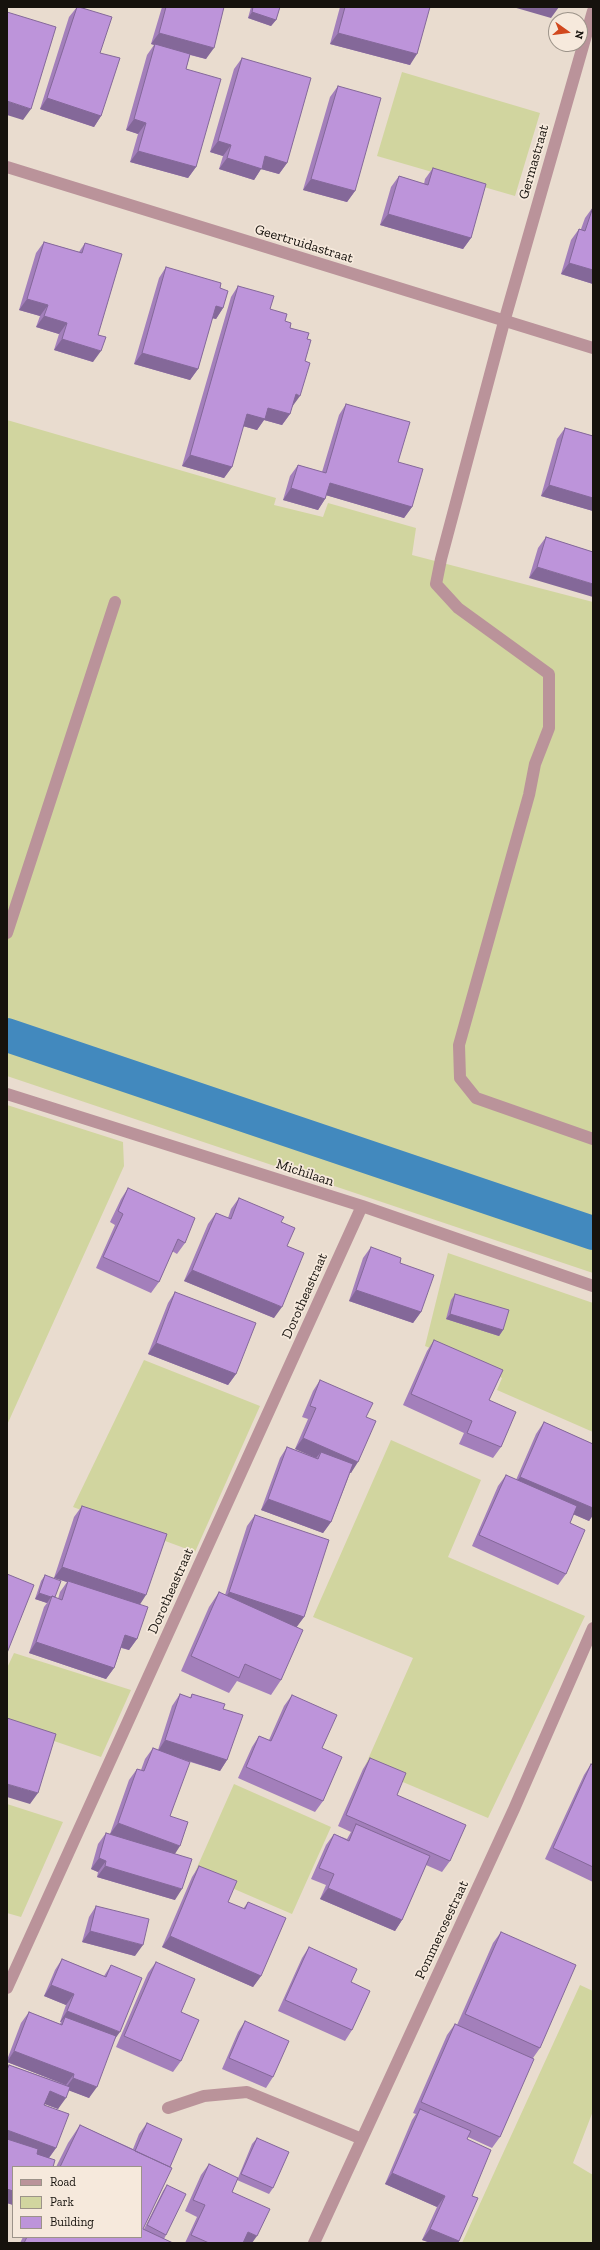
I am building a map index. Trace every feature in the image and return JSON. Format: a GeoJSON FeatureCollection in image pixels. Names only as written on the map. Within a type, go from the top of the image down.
{"type":"FeatureCollection","features":[{"type":"Feature","properties":{"kind":"street","name":"Germastraat"},"geometry":{"type":"LineString","coordinates":[[593,11],[504,322],[441,559],[436,584],[458,608],[549,674],[549,728],[535,764],[529,795],[459,1045],[460,1078],[476,1098],[593,1139]]}},
{"type":"Feature","properties":{"kind":"street","name":"Geertruidastraat"},"geometry":{"type":"LineString","coordinates":[[7,166],[504,322],[593,348]]}},
{"type":"Feature","properties":{"kind":"street"},"geometry":{"type":"LineString","coordinates":[[7,933],[115,602]]}},
{"type":"Feature","properties":{"kind":"street","name":"Michilaan"},"geometry":{"type":"LineString","coordinates":[[7,1094],[362,1206],[593,1286]]}},
{"type":"Feature","properties":{"kind":"street","name":"Dorotheastraat"},"geometry":{"type":"LineString","coordinates":[[7,1988],[362,1206]]}},
{"type":"Feature","properties":{"kind":"street","name":"Pommerosestraat"},"geometry":{"type":"LineString","coordinates":[[314,2243],[514,1809],[593,1628]]}},
{"type":"Feature","properties":{"kind":"street"},"geometry":{"type":"LineString","coordinates":[[168,2108],[204,2096],[247,2092],[362,2139]]}},
{"type":"Feature","properties":{"kind":"green space"},"geometry":{"type":"Polygon","coordinates":[[[402,72],[540,113],[515,196],[377,156],[402,72]]]}},
{"type":"Feature","properties":{"kind":"green space"},"geometry":{"type":"Polygon","coordinates":[[[7,420],[276,498],[274,505],[323,517],[328,503],[416,528],[412,555],[593,602],[593,1273],[7,1076],[7,420]]]}},
{"type":"Feature","properties":{"kind":"green space"},"geometry":{"type":"Polygon","coordinates":[[[7,1105],[123,1142],[124,1166],[7,1425],[7,1105]]]}},
{"type":"Feature","properties":{"kind":"green space"},"geometry":{"type":"Polygon","coordinates":[[[448,1253],[593,1303],[593,1432],[497,1390],[502,1378],[425,1346],[448,1253]]]}},
{"type":"Feature","properties":{"kind":"green space"},"geometry":{"type":"Polygon","coordinates":[[[144,1360],[260,1406],[195,1552],[73,1507],[144,1360]]]}},
{"type":"Feature","properties":{"kind":"green space"},"geometry":{"type":"Polygon","coordinates":[[[391,1440],[481,1480],[448,1557],[585,1616],[488,1818],[365,1766],[413,1658],[313,1617],[391,1440]]]}},
{"type":"Feature","properties":{"kind":"green space"},"geometry":{"type":"Polygon","coordinates":[[[14,1653],[131,1690],[101,1757],[7,1725],[7,1668],[14,1653]]]}},
{"type":"Feature","properties":{"kind":"green space"},"geometry":{"type":"Polygon","coordinates":[[[234,1784],[331,1827],[292,1914],[195,1872],[234,1784]]]}},
{"type":"Feature","properties":{"kind":"green space"},"geometry":{"type":"Polygon","coordinates":[[[7,1804],[63,1822],[21,1917],[7,1913],[7,1804]]]}},
{"type":"Feature","properties":{"kind":"green space"},"geometry":{"type":"Polygon","coordinates":[[[580,1985],[593,1991],[593,2111],[573,2163],[593,2175],[593,2243],[462,2243],[580,1985]]]}},
{"type":"Feature","properties":{"kind":"building"},"geometry":{"type":"Polygon","coordinates":[[[77,7],[112,17],[100,53],[120,58],[101,116],[47,98],[77,7]]]}},
{"type":"Feature","properties":{"kind":"building"},"geometry":{"type":"Polygon","coordinates":[[[166,7],[224,7],[214,48],[159,33],[166,7]]]}},
{"type":"Feature","properties":{"kind":"building"},"geometry":{"type":"Polygon","coordinates":[[[253,7],[280,7],[276,20],[252,12],[253,7]]]}},
{"type":"Feature","properties":{"kind":"building"},"geometry":{"type":"Polygon","coordinates":[[[345,7],[430,7],[417,54],[338,33],[345,7]]]}},
{"type":"Feature","properties":{"kind":"building"},"geometry":{"type":"Polygon","coordinates":[[[7,12],[56,27],[31,109],[7,101],[7,12]]]}},
{"type":"Feature","properties":{"kind":"building"},"geometry":{"type":"Polygon","coordinates":[[[155,44],[190,54],[186,69],[221,79],[196,167],[138,151],[146,123],[134,119],[155,44]]]}},
{"type":"Feature","properties":{"kind":"building"},"geometry":{"type":"Polygon","coordinates":[[[242,58],[311,78],[287,163],[265,156],[262,169],[227,158],[231,145],[218,141],[242,58]]]}},
{"type":"Feature","properties":{"kind":"building"},"geometry":{"type":"Polygon","coordinates":[[[338,86],[381,98],[355,191],[311,179],[338,86]]]}},
{"type":"Feature","properties":{"kind":"building"},"geometry":{"type":"Polygon","coordinates":[[[433,168],[486,184],[471,238],[388,214],[399,176],[428,185],[433,168]]]}},
{"type":"Feature","properties":{"kind":"building"},"geometry":{"type":"Polygon","coordinates":[[[593,207],[593,270],[569,263],[579,229],[585,231],[593,207]]]}},
{"type":"Feature","properties":{"kind":"building"},"geometry":{"type":"Polygon","coordinates":[[[44,242],[82,253],[85,243],[122,254],[98,335],[106,337],[101,351],[62,339],[67,323],[44,316],[48,305],[27,299],[44,242]]]}},
{"type":"Feature","properties":{"kind":"building"},"geometry":{"type":"Polygon","coordinates":[[[166,267],[221,283],[220,288],[228,291],[223,308],[216,306],[198,369],[142,353],[166,267]]]}},
{"type":"Feature","properties":{"kind":"building"},"geometry":{"type":"Polygon","coordinates":[[[238,286],[274,296],[270,309],[287,314],[285,321],[291,323],[290,328],[309,333],[307,339],[311,340],[305,361],[310,363],[300,396],[296,394],[290,414],[268,408],[265,419],[247,414],[232,467],[190,455],[238,286]]]}},
{"type":"Feature","properties":{"kind":"building"},"geometry":{"type":"Polygon","coordinates":[[[346,404],[410,422],[398,462],[423,469],[412,507],[330,483],[325,499],[291,488],[298,465],[326,473],[346,404]]]}},
{"type":"Feature","properties":{"kind":"building"},"geometry":{"type":"Polygon","coordinates":[[[565,428],[593,436],[593,498],[549,485],[565,428]]]}},
{"type":"Feature","properties":{"kind":"building"},"geometry":{"type":"Polygon","coordinates":[[[546,537],[593,552],[593,584],[537,567],[546,537]]]}},
{"type":"Feature","properties":{"kind":"building"},"geometry":{"type":"Polygon","coordinates":[[[128,1188],[195,1218],[185,1243],[178,1239],[159,1282],[103,1257],[123,1214],[118,1211],[128,1188]]]}},
{"type":"Feature","properties":{"kind":"building"},"geometry":{"type":"Polygon","coordinates":[[[239,1198],[284,1217],[281,1222],[295,1228],[287,1246],[304,1253],[282,1307],[192,1270],[216,1213],[231,1219],[239,1198]]]}},
{"type":"Feature","properties":{"kind":"building"},"geometry":{"type":"Polygon","coordinates":[[[371,1247],[401,1258],[400,1263],[434,1275],[421,1312],[356,1290],[371,1247]]]}},
{"type":"Feature","properties":{"kind":"building"},"geometry":{"type":"Polygon","coordinates":[[[175,1292],[256,1323],[236,1374],[156,1343],[175,1292]]]}},
{"type":"Feature","properties":{"kind":"building"},"geometry":{"type":"Polygon","coordinates":[[[455,1294],[509,1310],[503,1330],[450,1314],[455,1294]]]}},
{"type":"Feature","properties":{"kind":"building"},"geometry":{"type":"Polygon","coordinates":[[[434,1340],[503,1370],[489,1400],[516,1412],[501,1447],[467,1433],[472,1421],[411,1394],[434,1340]]]}},
{"type":"Feature","properties":{"kind":"building"},"geometry":{"type":"Polygon","coordinates":[[[320,1380],[373,1403],[366,1417],[376,1421],[358,1462],[303,1438],[316,1408],[310,1406],[320,1380]]]}},
{"type":"Feature","properties":{"kind":"building"},"geometry":{"type":"Polygon","coordinates":[[[544,1422],[593,1444],[593,1508],[520,1477],[544,1422]]]}},
{"type":"Feature","properties":{"kind":"building"},"geometry":{"type":"Polygon","coordinates":[[[287,1447],[318,1459],[321,1452],[353,1464],[331,1522],[268,1499],[287,1447]]]}},
{"type":"Feature","properties":{"kind":"building"},"geometry":{"type":"Polygon","coordinates":[[[506,1475],[577,1506],[570,1523],[585,1530],[566,1574],[479,1535],[506,1475]]]}},
{"type":"Feature","properties":{"kind":"building"},"geometry":{"type":"Polygon","coordinates":[[[82,1506],[167,1534],[146,1595],[62,1567],[82,1506]]]}},
{"type":"Feature","properties":{"kind":"building"},"geometry":{"type":"Polygon","coordinates":[[[255,1515],[329,1540],[304,1617],[229,1592],[255,1515]]]}},
{"type":"Feature","properties":{"kind":"building"},"geometry":{"type":"Polygon","coordinates":[[[7,1574],[34,1585],[7,1653],[7,1574]]]}},
{"type":"Feature","properties":{"kind":"building"},"geometry":{"type":"Polygon","coordinates":[[[45,1575],[61,1581],[55,1597],[39,1593],[45,1575]]]}},
{"type":"Feature","properties":{"kind":"building"},"geometry":{"type":"Polygon","coordinates":[[[68,1581],[148,1607],[137,1639],[125,1635],[114,1668],[36,1642],[52,1596],[62,1600],[68,1581]]]}},
{"type":"Feature","properties":{"kind":"building"},"geometry":{"type":"Polygon","coordinates":[[[219,1592],[303,1630],[281,1680],[245,1664],[239,1678],[191,1656],[219,1592]]]}},
{"type":"Feature","properties":{"kind":"building"},"geometry":{"type":"Polygon","coordinates":[[[180,1694],[191,1698],[192,1694],[225,1704],[223,1709],[243,1715],[227,1760],[165,1740],[180,1694]]]}},
{"type":"Feature","properties":{"kind":"building"},"geometry":{"type":"Polygon","coordinates":[[[292,1695],[337,1715],[322,1748],[342,1757],[323,1801],[246,1767],[259,1736],[271,1741],[292,1695]]]}},
{"type":"Feature","properties":{"kind":"building"},"geometry":{"type":"Polygon","coordinates":[[[7,1718],[56,1734],[38,1793],[7,1784],[7,1718]]]}},
{"type":"Feature","properties":{"kind":"building"},"geometry":{"type":"Polygon","coordinates":[[[153,1748],[190,1762],[170,1816],[188,1822],[180,1846],[118,1823],[137,1769],[144,1771],[153,1748]]]}},
{"type":"Feature","properties":{"kind":"building"},"geometry":{"type":"Polygon","coordinates":[[[370,1758],[406,1773],[397,1795],[466,1825],[450,1861],[346,1815],[370,1758]]]}},
{"type":"Feature","properties":{"kind":"building"},"geometry":{"type":"Polygon","coordinates":[[[591,1764],[593,1765],[593,1867],[553,1848],[591,1764]]]}},
{"type":"Feature","properties":{"kind":"building"},"geometry":{"type":"Polygon","coordinates":[[[356,1824],[430,1856],[402,1920],[328,1888],[334,1874],[319,1868],[334,1834],[349,1841],[356,1824]]]}},
{"type":"Feature","properties":{"kind":"building"},"geometry":{"type":"Polygon","coordinates":[[[106,1833],[192,1859],[182,1889],[105,1866],[106,1861],[99,1858],[106,1833]]]}},
{"type":"Feature","properties":{"kind":"building"},"geometry":{"type":"Polygon","coordinates":[[[199,1866],[237,1881],[228,1902],[245,1909],[248,1902],[286,1918],[261,1976],[170,1936],[199,1866]]]}},
{"type":"Feature","properties":{"kind":"building"},"geometry":{"type":"Polygon","coordinates":[[[96,1906],[149,1919],[143,1945],[90,1931],[96,1906]]]}},
{"type":"Feature","properties":{"kind":"building"},"geometry":{"type":"Polygon","coordinates":[[[501,1932],[576,1965],[540,2048],[465,2014],[501,1932]]]}},
{"type":"Feature","properties":{"kind":"building"},"geometry":{"type":"Polygon","coordinates":[[[309,1947],[357,1969],[351,1982],[370,1991],[352,2030],[285,2000],[309,1947]]]}},
{"type":"Feature","properties":{"kind":"building"},"geometry":{"type":"Polygon","coordinates":[[[62,1959],[106,1977],[111,1965],[142,1978],[120,2032],[67,2011],[74,1994],[51,1985],[62,1959]]]}},
{"type":"Feature","properties":{"kind":"building"},"geometry":{"type":"Polygon","coordinates":[[[156,1962],[195,1979],[181,2012],[199,2020],[181,2061],[124,2036],[156,1962]]]}},
{"type":"Feature","properties":{"kind":"building"},"geometry":{"type":"Polygon","coordinates":[[[29,2012],[62,2025],[65,2017],[116,2036],[97,2087],[73,2078],[74,2074],[14,2051],[29,2012]]]}},
{"type":"Feature","properties":{"kind":"building"},"geometry":{"type":"Polygon","coordinates":[[[245,2021],[289,2041],[273,2077],[229,2058],[245,2021]]]}},
{"type":"Feature","properties":{"kind":"building"},"geometry":{"type":"Polygon","coordinates":[[[455,2024],[534,2059],[500,2137],[421,2102],[455,2024]]]}},
{"type":"Feature","properties":{"kind":"building"},"geometry":{"type":"Polygon","coordinates":[[[9,2065],[70,2087],[66,2098],[50,2091],[44,2105],[69,2114],[56,2148],[7,2130],[7,2070],[9,2065]]]}},
{"type":"Feature","properties":{"kind":"building"},"geometry":{"type":"Polygon","coordinates":[[[420,2109],[471,2131],[467,2139],[491,2150],[472,2196],[478,2198],[459,2241],[430,2229],[445,2196],[392,2173],[420,2109]]]}},
{"type":"Feature","properties":{"kind":"building"},"geometry":{"type":"Polygon","coordinates":[[[147,2123],[182,2139],[170,2167],[135,2151],[147,2123]]]}},
{"type":"Feature","properties":{"kind":"building"},"geometry":{"type":"Polygon","coordinates":[[[80,2125],[172,2168],[143,2229],[173,2243],[24,2243],[26,2238],[142,2238],[142,2166],[60,2166],[80,2125]]]}},
{"type":"Feature","properties":{"kind":"building"},"geometry":{"type":"Polygon","coordinates":[[[257,2138],[289,2152],[273,2188],[241,2174],[257,2138]]]}},
{"type":"Feature","properties":{"kind":"building"},"geometry":{"type":"Polygon","coordinates":[[[7,2139],[38,2149],[37,2154],[55,2160],[53,2166],[12,2166],[12,2191],[7,2189],[7,2139]]]}},
{"type":"Feature","properties":{"kind":"building"},"geometry":{"type":"Polygon","coordinates":[[[209,2164],[238,2178],[232,2192],[270,2209],[257,2236],[248,2232],[243,2243],[209,2243],[191,2235],[205,2205],[193,2200],[209,2164]]]}},
{"type":"Feature","properties":{"kind":"building"},"geometry":{"type":"Polygon","coordinates":[[[167,2185],[186,2194],[166,2235],[147,2225],[167,2185]]]}},
{"type":"Feature","properties":{"kind":"waterway"},"geometry":{"type":"LineString","coordinates":[[7,1035],[593,1233]]}}]}
